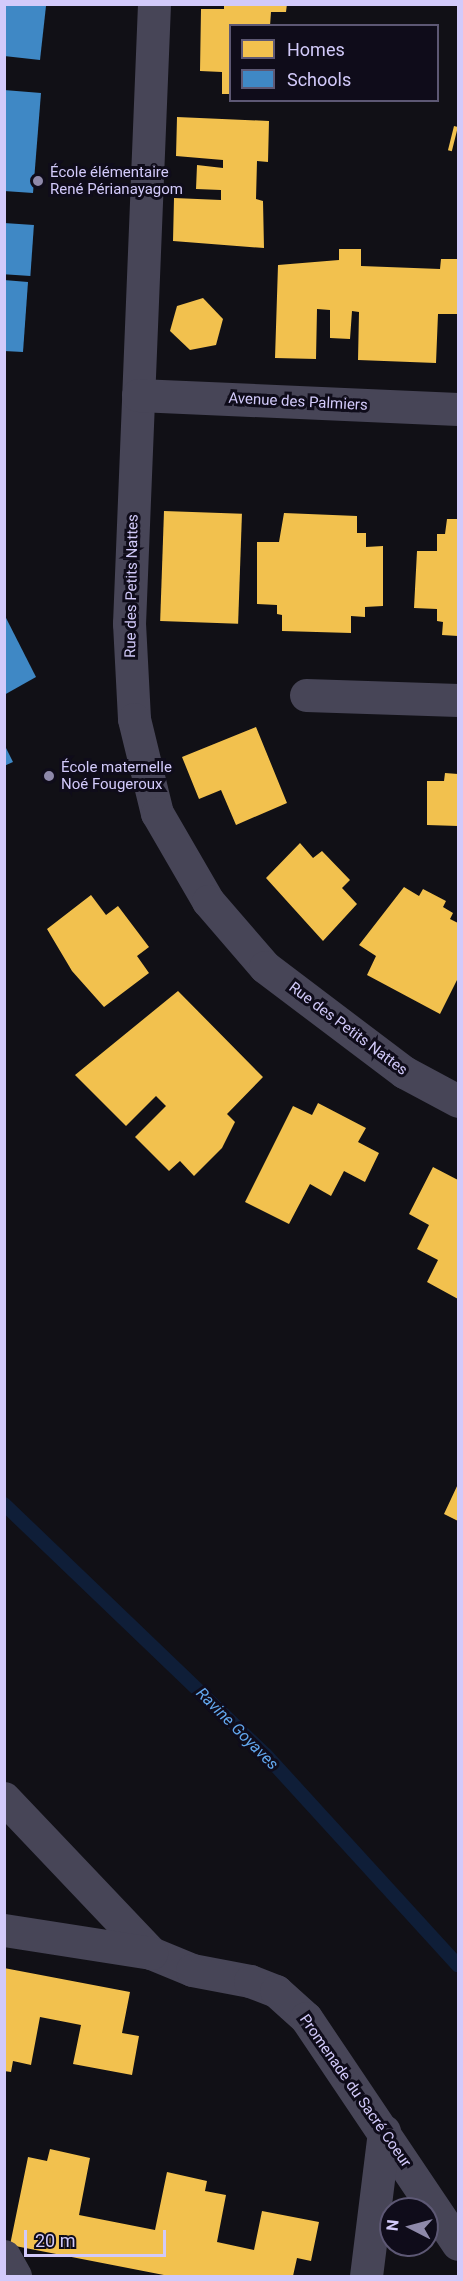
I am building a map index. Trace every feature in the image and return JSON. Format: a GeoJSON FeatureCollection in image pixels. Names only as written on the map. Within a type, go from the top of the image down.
{"type":"FeatureCollection","features":[{"type":"Feature","properties":{"kind":"street","name":"Rue des Petits Nattes"},"geometry":{"type":"LineString","coordinates":[[153,4],[129,623],[134,719],[157,813],[208,901],[265,967],[404,1072],[459,1101]]}},
{"type":"Feature","properties":{"kind":"street","name":"Avenue des Palmiers"},"geometry":{"type":"LineString","coordinates":[[138,395],[459,410]]}},
{"type":"Feature","properties":{"kind":"street"},"geometry":{"type":"LineString","coordinates":[[306,695],[459,700]]}},
{"type":"Feature","properties":{"kind":"street","name":"Promenade du Sacré Coeur"},"geometry":{"type":"LineString","coordinates":[[4,1798],[151,1953],[192,1970],[250,1981],[276,1991],[306,2018],[459,2244]]}},
{"type":"Feature","properties":{"kind":"street"},"geometry":{"type":"LineString","coordinates":[[4,1930],[151,1953]]}},
{"type":"Feature","properties":{"kind":"street"},"geometry":{"type":"LineString","coordinates":[[366,2277],[384,2131]]}},
{"type":"Feature","properties":{"kind":"street"},"geometry":{"type":"LineString","coordinates":[[4,2256],[15,2277]]}},
{"type":"Feature","properties":{"kind":"building: Homes"},"geometry":{"type":"Polygon","coordinates":[[[224,4],[287,4],[286,12],[271,12],[270,24],[229,24],[229,94],[222,94],[222,72],[200,71],[201,9],[224,9],[224,4]]]}},
{"type":"Feature","properties":{"kind":"building: Homes"},"geometry":{"type":"Polygon","coordinates":[[[177,117],[269,121],[268,162],[257,161],[256,199],[263,201],[264,248],[173,241],[174,198],[221,200],[221,190],[196,189],[197,165],[223,168],[223,160],[176,156],[177,117]]]}},
{"type":"Feature","properties":{"kind":"building: Homes"},"geometry":{"type":"Polygon","coordinates":[[[454,126],[458,127],[452,151],[448,150],[454,126]]]}},
{"type":"Feature","properties":{"kind":"building: Homes"},"geometry":{"type":"Polygon","coordinates":[[[339,249],[361,249],[361,266],[440,269],[441,259],[458,259],[458,314],[438,314],[436,363],[358,360],[359,312],[352,311],[350,339],[330,338],[330,310],[317,309],[316,359],[275,358],[278,265],[339,260],[339,249]]]}},
{"type":"Feature","properties":{"kind":"building: Homes"},"geometry":{"type":"Polygon","coordinates":[[[203,298],[223,319],[216,345],[190,350],[170,331],[177,306],[203,298]]]}},
{"type":"Feature","properties":{"kind":"building: Homes"},"geometry":{"type":"Polygon","coordinates":[[[164,511],[242,514],[238,624],[160,621],[164,511]]]}},
{"type":"Feature","properties":{"kind":"building: Homes"},"geometry":{"type":"Polygon","coordinates":[[[284,513],[357,516],[357,533],[366,533],[366,547],[383,546],[383,606],[365,607],[365,617],[351,616],[351,633],[282,631],[282,615],[277,614],[277,605],[257,604],[257,542],[279,542],[284,513]]]}},
{"type":"Feature","properties":{"kind":"building: Homes"},"geometry":{"type":"Polygon","coordinates":[[[447,519],[458,519],[458,636],[442,635],[443,622],[437,621],[437,609],[414,608],[417,551],[437,551],[437,534],[445,534],[447,519]]]}},
{"type":"Feature","properties":{"kind":"building: Homes"},"geometry":{"type":"Polygon","coordinates":[[[256,727],[287,803],[236,825],[221,790],[199,799],[182,757],[256,727]]]}},
{"type":"Feature","properties":{"kind":"building: Homes"},"geometry":{"type":"Polygon","coordinates":[[[445,773],[458,774],[458,826],[427,825],[427,781],[444,781],[445,773]]]}},
{"type":"Feature","properties":{"kind":"building: Homes"},"geometry":{"type":"Polygon","coordinates":[[[300,843],[313,858],[322,851],[350,880],[342,888],[357,904],[323,941],[266,878],[300,843]]]}},
{"type":"Feature","properties":{"kind":"building: Homes"},"geometry":{"type":"Polygon","coordinates":[[[404,887],[419,896],[423,889],[446,901],[443,907],[453,913],[450,919],[458,923],[458,978],[440,1014],[367,975],[376,956],[359,945],[404,887]]]}},
{"type":"Feature","properties":{"kind":"building: Homes"},"geometry":{"type":"Polygon","coordinates":[[[91,895],[106,915],[118,906],[149,947],[137,956],[149,973],[104,1007],[72,971],[47,929],[91,895]]]}},
{"type":"Feature","properties":{"kind":"building: Homes"},"geometry":{"type":"Polygon","coordinates":[[[178,991],[263,1077],[227,1114],[235,1122],[222,1148],[194,1176],[180,1161],[169,1171],[135,1137],[166,1106],[156,1096],[126,1126],[75,1075],[178,991]]]}},
{"type":"Feature","properties":{"kind":"building: Homes"},"geometry":{"type":"Polygon","coordinates":[[[318,1103],[366,1128],[358,1142],[379,1153],[365,1182],[344,1171],[331,1196],[310,1184],[289,1224],[245,1202],[293,1106],[312,1115],[318,1103]]]}},
{"type":"Feature","properties":{"kind":"building: Homes"},"geometry":{"type":"Polygon","coordinates":[[[433,1167],[458,1180],[458,1299],[427,1282],[438,1260],[417,1249],[429,1225],[409,1214],[433,1167]]]}},
{"type":"Feature","properties":{"kind":"building: Homes"},"geometry":{"type":"Polygon","coordinates":[[[458,1484],[458,1521],[444,1514],[458,1484]]]}},
{"type":"Feature","properties":{"kind":"building: Homes"},"geometry":{"type":"Polygon","coordinates":[[[4,1968],[130,1992],[122,2033],[139,2036],[132,2075],[73,2064],[81,2025],[40,2017],[31,2065],[13,2061],[11,2072],[4,2071],[4,1968]]]}},
{"type":"Feature","properties":{"kind":"building: Homes"},"geometry":{"type":"Polygon","coordinates":[[[50,2149],[90,2158],[79,2215],[155,2230],[167,2172],[207,2181],[205,2191],[226,2195],[217,2242],[254,2250],[262,2211],[319,2222],[311,2261],[297,2258],[293,2276],[169,2276],[10,2245],[28,2157],[47,2161],[50,2149]]]}},
{"type":"Feature","properties":{"kind":"building: Schools"},"geometry":{"type":"Polygon","coordinates":[[[4,4],[46,6],[40,60],[4,56],[4,4]]]}},
{"type":"Feature","properties":{"kind":"building: Schools"},"geometry":{"type":"Polygon","coordinates":[[[4,90],[41,93],[33,193],[4,191],[4,90]]]}},
{"type":"Feature","properties":{"kind":"building: Schools"},"geometry":{"type":"Polygon","coordinates":[[[4,223],[34,225],[30,276],[4,274],[4,223]]]}},
{"type":"Feature","properties":{"kind":"building: Schools"},"geometry":{"type":"Polygon","coordinates":[[[4,280],[28,282],[23,352],[4,351],[4,280]]]}},
{"type":"Feature","properties":{"kind":"building: Schools"},"geometry":{"type":"Polygon","coordinates":[[[4,614],[36,677],[4,695],[4,614]]]}},
{"type":"Feature","properties":{"kind":"building: Schools"},"geometry":{"type":"Polygon","coordinates":[[[4,744],[13,762],[4,766],[4,744]]]}},
{"type":"Feature","properties":{"kind":"waterway","name":"Ravine Goyaves"},"geometry":{"type":"LineString","coordinates":[[4,1504],[265,1754],[458,1965]]}},
{"type":"Feature","properties":{"kind":"place","name":"École élémentaire René Périanayagom"},"geometry":{"type":"Point","coordinates":[38,181]}},
{"type":"Feature","properties":{"kind":"place","name":"École maternelle Noé Fougeroux"},"geometry":{"type":"Point","coordinates":[49,776]}}]}
